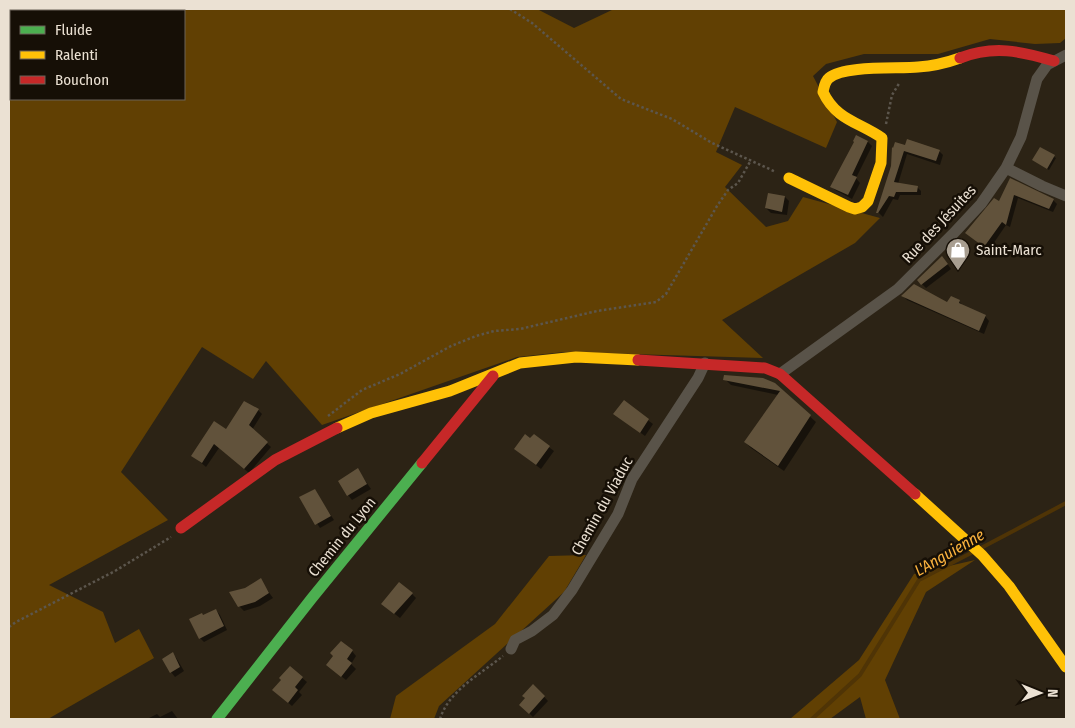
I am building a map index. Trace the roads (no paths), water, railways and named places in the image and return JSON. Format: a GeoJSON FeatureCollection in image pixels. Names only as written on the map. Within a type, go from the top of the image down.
{"type":"FeatureCollection","features":[{"type":"Feature","properties":{"kind":"street"},"geometry":{"type":"LineString","coordinates":[[789,178],[849,207],[856,209],[862,207],[868,201],[880,163],[882,138],[877,133],[840,115],[830,106],[823,92],[826,81],[833,75],[867,69],[943,64],[990,50],[1034,55],[1054,61]]}},
{"type":"Feature","properties":{"kind":"street","name":"Rue des Jésuites"},"geometry":{"type":"LineString","coordinates":[[780,374],[898,289],[970,216],[1006,168],[1020,137],[1037,79],[1047,65],[1066,55]]}},
{"type":"Feature","properties":{"kind":"street"},"geometry":{"type":"LineString","coordinates":[[1006,168],[1066,196]]}},
{"type":"Feature","properties":{"kind":"street"},"geometry":{"type":"LineString","coordinates":[[181,528],[275,460],[329,431],[371,413],[450,391],[493,376],[520,363],[576,357],[705,363],[765,368],[780,374],[973,546],[1009,586],[1066,666]]}},
{"type":"Feature","properties":{"kind":"street","name":"Chemin du Viaduc"},"geometry":{"type":"LineString","coordinates":[[511,649],[515,640],[532,631],[552,616],[572,590],[618,514],[632,479],[698,378],[705,363]]}},
{"type":"Feature","properties":{"kind":"street","name":"Chemin du Lyon"},"geometry":{"type":"LineString","coordinates":[[217,719],[318,590],[493,376]]}},
{"type":"Feature","properties":{"kind":"waterway","name":"L'Anguienne"},"geometry":{"type":"LineString","coordinates":[[981,548],[1066,503]]}},
{"type":"Feature","properties":{"kind":"waterway","name":"L'Anguienne"},"geometry":{"type":"LineString","coordinates":[[812,719],[860,675],[919,580],[973,552]]}},
{"type":"Feature","properties":{"kind":"place","name":"Saint-Marc"},"geometry":{"type":"Point","coordinates":[958,271]}}]}
